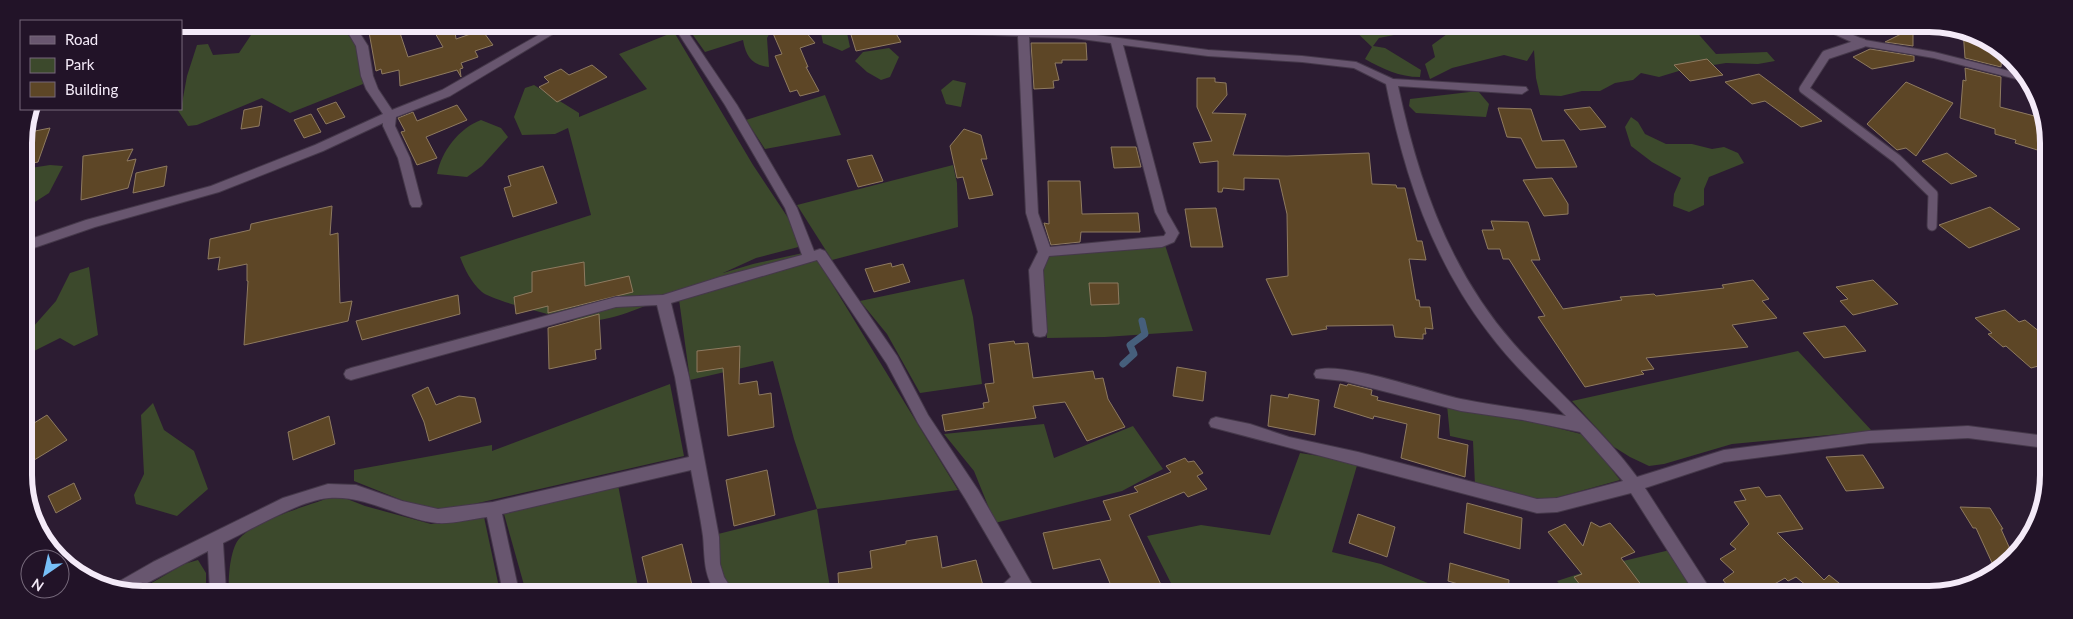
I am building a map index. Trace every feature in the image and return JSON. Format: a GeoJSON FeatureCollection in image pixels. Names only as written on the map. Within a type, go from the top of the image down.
{"type":"FeatureCollection","features":[{"type":"Feature","properties":{"kind":"street"},"geometry":{"type":"LineString","coordinates":[[1834,32],[1862,43],[1934,55],[2018,77]]}},
{"type":"Feature","properties":{"kind":"street"},"geometry":{"type":"LineString","coordinates":[[354,33],[362,46],[366,58],[372,89],[390,115],[389,126],[404,158],[416,204]]}},
{"type":"Feature","properties":{"kind":"street"},"geometry":{"type":"LineString","coordinates":[[33,243],[91,223],[215,189],[319,148],[390,115],[446,93],[550,33]]}},
{"type":"Feature","properties":{"kind":"street"},"geometry":{"type":"LineString","coordinates":[[683,33],[731,105],[791,208],[810,258]]}},
{"type":"Feature","properties":{"kind":"street"},"geometry":{"type":"LineString","coordinates":[[1023,33],[1032,213],[1045,252],[1036,270],[1040,332]]}},
{"type":"Feature","properties":{"kind":"street"},"geometry":{"type":"LineString","coordinates":[[1029,33],[1116,40],[1208,53],[1356,65],[1391,82],[1522,90]]}},
{"type":"Feature","properties":{"kind":"street"},"geometry":{"type":"LineString","coordinates":[[1045,252],[1162,242],[1170,239],[1173,233],[1161,212],[1148,168],[1116,40]]}},
{"type":"Feature","properties":{"kind":"street"},"geometry":{"type":"LineString","coordinates":[[1391,82],[1400,128],[1421,196],[1448,258],[1470,296],[1494,330],[1615,460],[1634,485],[1701,586]]}},
{"type":"Feature","properties":{"kind":"street"},"geometry":{"type":"LineString","coordinates":[[350,374],[616,302],[663,300],[820,254],[892,360],[923,419],[972,496],[1025,586]]}},
{"type":"Feature","properties":{"kind":"street"},"geometry":{"type":"LineString","coordinates":[[663,300],[682,377],[711,537],[712,564],[717,582],[721,586]]}},
{"type":"Feature","properties":{"kind":"street"},"geometry":{"type":"LineString","coordinates":[[1321,374],[1344,375],[1461,405],[1523,414],[1583,426]]}},
{"type":"Feature","properties":{"kind":"street"},"geometry":{"type":"LineString","coordinates":[[1216,423],[1250,430],[1289,443],[1358,458],[1537,506],[1557,505],[1634,485],[1724,456],[1869,437],[1968,432],[2040,441]]}},
{"type":"Feature","properties":{"kind":"street"},"geometry":{"type":"LineString","coordinates":[[126,585],[158,567],[288,503],[328,491],[356,492],[402,508],[438,516],[493,508],[697,462]]}},
{"type":"Feature","properties":{"kind":"street"},"geometry":{"type":"LineString","coordinates":[[493,508],[510,586]]}},
{"type":"Feature","properties":{"kind":"street"},"geometry":{"type":"LineString","coordinates":[[215,539],[218,586]]}},
{"type":"Feature","properties":{"kind":"lane"},"geometry":{"type":"LineString","coordinates":[[1862,43],[1826,55],[1804,89],[1896,158],[1934,194],[1932,226]]}},
{"type":"Feature","properties":{"kind":"green space"},"geometry":{"type":"Polygon","coordinates":[[[1357,32],[1395,32],[1394,35],[1379,38],[1373,46],[1385,48],[1421,70],[1420,77],[1405,76],[1391,72],[1365,59],[1372,47],[1357,32]]]}},
{"type":"Feature","properties":{"kind":"green space"},"geometry":{"type":"Polygon","coordinates":[[[1446,32],[1697,32],[1716,54],[1767,52],[1775,61],[1758,64],[1726,63],[1682,70],[1659,77],[1641,73],[1633,80],[1615,83],[1600,91],[1582,91],[1561,96],[1540,95],[1536,78],[1534,50],[1527,61],[1504,55],[1452,68],[1430,79],[1425,64],[1435,57],[1432,45],[1447,34],[1446,32]]]}},
{"type":"Feature","properties":{"kind":"green space"},"geometry":{"type":"Polygon","coordinates":[[[252,33],[347,33],[362,52],[363,84],[290,113],[262,98],[197,125],[188,126],[178,110],[182,110],[187,76],[197,45],[208,44],[213,55],[239,53],[252,33]]]}},
{"type":"Feature","properties":{"kind":"green space"},"geometry":{"type":"Polygon","coordinates":[[[674,33],[753,165],[806,245],[756,258],[723,273],[753,264],[812,251],[958,490],[817,509],[794,439],[773,361],[690,380],[678,292],[620,315],[584,321],[531,310],[489,296],[478,288],[469,276],[460,257],[591,215],[568,128],[555,134],[522,135],[514,117],[525,88],[534,85],[579,113],[579,117],[647,89],[619,54],[674,33]]]}},
{"type":"Feature","properties":{"kind":"green space"},"geometry":{"type":"Polygon","coordinates":[[[691,33],[770,33],[767,38],[769,67],[758,64],[750,59],[743,40],[705,52],[691,33]]]}},
{"type":"Feature","properties":{"kind":"green space"},"geometry":{"type":"Polygon","coordinates":[[[821,33],[848,33],[850,47],[842,51],[823,43],[821,33]]]}},
{"type":"Feature","properties":{"kind":"green space"},"geometry":{"type":"Polygon","coordinates":[[[889,48],[899,57],[890,77],[881,80],[867,72],[855,61],[863,52],[889,48]]]}},
{"type":"Feature","properties":{"kind":"green space"},"geometry":{"type":"Polygon","coordinates":[[[953,80],[966,83],[961,107],[946,104],[941,90],[953,80]]]}},
{"type":"Feature","properties":{"kind":"green space"},"geometry":{"type":"Polygon","coordinates":[[[1478,91],[1489,104],[1486,117],[1416,113],[1409,106],[1410,99],[1478,91]]]}},
{"type":"Feature","properties":{"kind":"green space"},"geometry":{"type":"Polygon","coordinates":[[[825,95],[841,135],[765,149],[746,120],[825,95]]]}},
{"type":"Feature","properties":{"kind":"green space"},"geometry":{"type":"Polygon","coordinates":[[[1631,117],[1638,122],[1645,134],[1666,144],[1692,144],[1712,149],[1724,147],[1738,153],[1744,163],[1709,177],[1704,189],[1704,205],[1689,212],[1673,206],[1674,194],[1681,178],[1652,162],[1631,146],[1625,127],[1631,117]]]}},
{"type":"Feature","properties":{"kind":"green space"},"geometry":{"type":"Polygon","coordinates":[[[481,120],[501,128],[508,137],[482,166],[467,177],[437,174],[442,157],[452,142],[465,129],[481,120]]]}},
{"type":"Feature","properties":{"kind":"green space"},"geometry":{"type":"Polygon","coordinates":[[[50,165],[63,166],[49,193],[33,203],[33,168],[50,165]]]}},
{"type":"Feature","properties":{"kind":"green space"},"geometry":{"type":"Polygon","coordinates":[[[953,165],[957,183],[958,227],[832,260],[797,205],[953,165]]]}},
{"type":"Feature","properties":{"kind":"green space"},"geometry":{"type":"Polygon","coordinates":[[[1164,242],[1193,331],[1105,337],[1047,338],[1041,254],[1164,242]]]}},
{"type":"Feature","properties":{"kind":"green space"},"geometry":{"type":"Polygon","coordinates":[[[89,267],[98,335],[74,346],[60,338],[34,351],[33,327],[56,301],[70,273],[89,267]]]}},
{"type":"Feature","properties":{"kind":"green space"},"geometry":{"type":"Polygon","coordinates":[[[964,279],[973,317],[982,384],[920,393],[887,334],[860,301],[964,279]]]}},
{"type":"Feature","properties":{"kind":"green space"},"geometry":{"type":"Polygon","coordinates":[[[1798,351],[1872,431],[1732,444],[1664,464],[1649,466],[1614,447],[1572,401],[1798,351]]]}},
{"type":"Feature","properties":{"kind":"green space"},"geometry":{"type":"Polygon","coordinates":[[[670,384],[684,456],[434,513],[354,481],[354,470],[492,445],[492,451],[670,384]]]}},
{"type":"Feature","properties":{"kind":"green space"},"geometry":{"type":"Polygon","coordinates":[[[153,403],[164,430],[194,451],[208,489],[177,516],[136,504],[134,495],[144,474],[141,415],[153,403]]]}},
{"type":"Feature","properties":{"kind":"green space"},"geometry":{"type":"Polygon","coordinates":[[[1447,405],[1483,414],[1537,423],[1585,435],[1620,480],[1555,498],[1533,500],[1475,485],[1473,441],[1450,436],[1447,405]]]}},
{"type":"Feature","properties":{"kind":"green space"},"geometry":{"type":"Polygon","coordinates":[[[1044,424],[1054,458],[1133,426],[1163,469],[1122,491],[995,523],[974,471],[944,434],[1044,424]]]}},
{"type":"Feature","properties":{"kind":"green space"},"geometry":{"type":"Polygon","coordinates":[[[1300,453],[1358,462],[1332,552],[1381,564],[1435,586],[1172,586],[1147,536],[1201,525],[1270,535],[1300,453]]]}},
{"type":"Feature","properties":{"kind":"green space"},"geometry":{"type":"Polygon","coordinates":[[[618,485],[638,586],[524,586],[504,514],[618,485]]]}},
{"type":"Feature","properties":{"kind":"green space"},"geometry":{"type":"Polygon","coordinates":[[[337,495],[365,506],[431,524],[484,517],[499,586],[229,586],[232,557],[239,539],[258,525],[337,495]]]}},
{"type":"Feature","properties":{"kind":"green space"},"geometry":{"type":"Polygon","coordinates":[[[817,509],[830,586],[729,586],[721,581],[718,534],[817,509]]]}},
{"type":"Feature","properties":{"kind":"green space"},"geometry":{"type":"Polygon","coordinates":[[[1670,550],[1695,586],[1561,586],[1557,581],[1606,565],[1670,550]]]}},
{"type":"Feature","properties":{"kind":"green space"},"geometry":{"type":"Polygon","coordinates":[[[198,560],[206,573],[206,586],[147,586],[184,564],[198,560]]]}},
{"type":"Feature","properties":{"kind":"building"},"geometry":{"type":"Polygon","coordinates":[[[1905,32],[1913,32],[1913,46],[1885,42],[1905,32]]]}},
{"type":"Feature","properties":{"kind":"building"},"geometry":{"type":"Polygon","coordinates":[[[369,33],[400,33],[408,57],[443,47],[435,33],[455,33],[456,39],[474,33],[484,33],[493,45],[475,51],[478,57],[461,63],[463,68],[460,69],[461,77],[457,70],[400,86],[399,70],[382,74],[381,69],[376,71],[369,33]]]}},
{"type":"Feature","properties":{"kind":"building"},"geometry":{"type":"Polygon","coordinates":[[[773,33],[806,33],[815,43],[800,48],[808,67],[806,67],[819,91],[800,96],[797,90],[790,92],[775,56],[782,54],[773,33]]]}},
{"type":"Feature","properties":{"kind":"building"},"geometry":{"type":"Polygon","coordinates":[[[850,33],[895,33],[901,42],[856,51],[850,33]]]}},
{"type":"Feature","properties":{"kind":"building"},"geometry":{"type":"Polygon","coordinates":[[[1964,38],[1985,47],[2002,59],[2001,67],[1965,58],[1964,38]]]}},
{"type":"Feature","properties":{"kind":"building"},"geometry":{"type":"Polygon","coordinates":[[[1031,43],[1086,43],[1087,60],[1062,60],[1062,63],[1055,63],[1059,80],[1053,81],[1054,88],[1034,89],[1031,43]]]}},
{"type":"Feature","properties":{"kind":"building"},"geometry":{"type":"Polygon","coordinates":[[[1870,49],[1914,56],[1914,61],[1872,69],[1853,57],[1870,49]]]}},
{"type":"Feature","properties":{"kind":"building"},"geometry":{"type":"Polygon","coordinates":[[[1707,59],[1723,75],[1690,81],[1674,65],[1707,59]]]}},
{"type":"Feature","properties":{"kind":"building"},"geometry":{"type":"Polygon","coordinates":[[[592,65],[607,77],[557,102],[539,87],[549,82],[544,77],[561,69],[569,75],[592,65]]]}},
{"type":"Feature","properties":{"kind":"building"},"geometry":{"type":"Polygon","coordinates":[[[1965,68],[2001,77],[2000,107],[2037,117],[2040,129],[2040,151],[2015,143],[2016,140],[1995,134],[1995,129],[1960,118],[1963,80],[1966,81],[1965,68]]]}},
{"type":"Feature","properties":{"kind":"building"},"geometry":{"type":"Polygon","coordinates":[[[1759,74],[1822,121],[1801,127],[1765,101],[1752,104],[1725,82],[1759,74]]]}},
{"type":"Feature","properties":{"kind":"building"},"geometry":{"type":"Polygon","coordinates":[[[1197,78],[1215,78],[1215,82],[1226,83],[1227,95],[1212,113],[1246,114],[1233,155],[1287,156],[1369,153],[1372,184],[1396,185],[1397,188],[1405,188],[1417,241],[1422,241],[1426,260],[1409,259],[1416,300],[1419,300],[1420,307],[1430,307],[1433,329],[1425,328],[1426,334],[1423,334],[1423,339],[1395,337],[1393,325],[1326,326],[1327,329],[1292,335],[1266,279],[1288,276],[1287,214],[1279,179],[1244,178],[1244,190],[1223,188],[1222,192],[1218,192],[1218,161],[1200,163],[1193,143],[1212,141],[1197,107],[1197,78]]]}},
{"type":"Feature","properties":{"kind":"building"},"geometry":{"type":"Polygon","coordinates":[[[1906,82],[1953,103],[1916,156],[1906,148],[1897,150],[1867,124],[1906,82]]]}},
{"type":"Feature","properties":{"kind":"building"},"geometry":{"type":"Polygon","coordinates":[[[336,102],[345,117],[326,124],[317,109],[336,102]]]}},
{"type":"Feature","properties":{"kind":"building"},"geometry":{"type":"Polygon","coordinates":[[[457,105],[467,120],[426,137],[437,158],[417,165],[401,132],[405,131],[398,118],[413,112],[417,121],[457,105]]]}},
{"type":"Feature","properties":{"kind":"building"},"geometry":{"type":"Polygon","coordinates":[[[262,106],[259,126],[241,129],[244,110],[262,106]]]}},
{"type":"Feature","properties":{"kind":"building"},"geometry":{"type":"Polygon","coordinates":[[[1590,107],[1606,127],[1580,130],[1564,110],[1590,107]]]}},
{"type":"Feature","properties":{"kind":"building"},"geometry":{"type":"Polygon","coordinates":[[[1498,108],[1531,109],[1542,141],[1564,140],[1577,167],[1536,168],[1521,138],[1507,137],[1498,108]]]}},
{"type":"Feature","properties":{"kind":"building"},"geometry":{"type":"Polygon","coordinates":[[[311,114],[321,132],[304,138],[294,120],[311,114]]]}},
{"type":"Feature","properties":{"kind":"building"},"geometry":{"type":"Polygon","coordinates":[[[50,128],[38,162],[33,163],[33,136],[34,131],[50,128]]]}},
{"type":"Feature","properties":{"kind":"building"},"geometry":{"type":"Polygon","coordinates":[[[964,129],[981,135],[987,159],[981,159],[993,195],[969,199],[963,177],[957,178],[950,146],[964,129]]]}},
{"type":"Feature","properties":{"kind":"building"},"geometry":{"type":"Polygon","coordinates":[[[1111,147],[1136,147],[1141,167],[1114,168],[1111,147]]]}},
{"type":"Feature","properties":{"kind":"building"},"geometry":{"type":"Polygon","coordinates":[[[133,149],[127,161],[136,159],[128,188],[81,200],[83,156],[133,149]]]}},
{"type":"Feature","properties":{"kind":"building"},"geometry":{"type":"Polygon","coordinates":[[[1947,153],[1977,176],[1951,184],[1922,161],[1947,153]]]}},
{"type":"Feature","properties":{"kind":"building"},"geometry":{"type":"Polygon","coordinates":[[[872,155],[883,181],[858,187],[847,160],[872,155]]]}},
{"type":"Feature","properties":{"kind":"building"},"geometry":{"type":"Polygon","coordinates":[[[167,166],[164,186],[133,193],[136,173],[167,166]]]}},
{"type":"Feature","properties":{"kind":"building"},"geometry":{"type":"Polygon","coordinates":[[[543,166],[557,203],[513,217],[504,188],[511,186],[508,176],[543,166]]]}},
{"type":"Feature","properties":{"kind":"building"},"geometry":{"type":"Polygon","coordinates":[[[1552,178],[1568,204],[1568,214],[1544,216],[1523,180],[1552,178]]]}},
{"type":"Feature","properties":{"kind":"building"},"geometry":{"type":"Polygon","coordinates":[[[1048,181],[1080,181],[1082,214],[1138,213],[1140,232],[1081,232],[1080,242],[1051,245],[1044,223],[1049,224],[1048,181]]]}},
{"type":"Feature","properties":{"kind":"building"},"geometry":{"type":"Polygon","coordinates":[[[332,206],[330,235],[338,233],[340,303],[352,301],[348,321],[244,345],[248,281],[247,264],[218,270],[220,257],[208,259],[210,239],[250,230],[251,224],[332,206]]]}},
{"type":"Feature","properties":{"kind":"building"},"geometry":{"type":"Polygon","coordinates":[[[1990,207],[2020,229],[1969,248],[1939,225],[1990,207]]]}},
{"type":"Feature","properties":{"kind":"building"},"geometry":{"type":"Polygon","coordinates":[[[1216,208],[1223,247],[1191,247],[1185,209],[1216,208]]]}},
{"type":"Feature","properties":{"kind":"building"},"geometry":{"type":"Polygon","coordinates":[[[1491,221],[1528,222],[1540,260],[1531,260],[1563,309],[1622,300],[1620,297],[1654,294],[1656,296],[1724,288],[1722,285],[1753,280],[1769,299],[1762,301],[1777,318],[1732,325],[1748,347],[1646,358],[1654,369],[1641,371],[1644,374],[1585,387],[1538,317],[1545,316],[1509,259],[1503,259],[1500,249],[1488,249],[1482,230],[1494,230],[1491,221]]]}},
{"type":"Feature","properties":{"kind":"building"},"geometry":{"type":"Polygon","coordinates":[[[584,262],[585,286],[629,276],[633,292],[548,313],[548,306],[516,314],[514,297],[532,292],[532,272],[584,262]]]}},
{"type":"Feature","properties":{"kind":"building"},"geometry":{"type":"Polygon","coordinates":[[[891,263],[892,267],[903,264],[910,282],[874,292],[865,269],[891,263]]]}},
{"type":"Feature","properties":{"kind":"building"},"geometry":{"type":"Polygon","coordinates":[[[1873,280],[1898,304],[1853,315],[1840,301],[1848,299],[1836,287],[1873,280]]]}},
{"type":"Feature","properties":{"kind":"building"},"geometry":{"type":"Polygon","coordinates":[[[1089,283],[1118,283],[1119,304],[1091,305],[1089,283]]]}},
{"type":"Feature","properties":{"kind":"building"},"geometry":{"type":"Polygon","coordinates":[[[458,295],[460,314],[362,340],[356,321],[458,295]]]}},
{"type":"Feature","properties":{"kind":"building"},"geometry":{"type":"Polygon","coordinates":[[[2005,310],[2019,322],[2025,320],[2040,332],[2040,366],[2031,368],[2006,346],[2003,347],[1988,334],[1992,333],[1975,318],[2005,310]]]}},
{"type":"Feature","properties":{"kind":"building"},"geometry":{"type":"Polygon","coordinates":[[[599,314],[601,349],[595,350],[596,359],[549,369],[548,328],[599,314]]]}},
{"type":"Feature","properties":{"kind":"building"},"geometry":{"type":"Polygon","coordinates":[[[1845,326],[1866,351],[1824,358],[1803,333],[1845,326]]]}},
{"type":"Feature","properties":{"kind":"building"},"geometry":{"type":"Polygon","coordinates":[[[1014,341],[1015,344],[1028,343],[1033,378],[1093,371],[1095,379],[1103,378],[1108,399],[1125,427],[1087,441],[1065,402],[1033,406],[1036,418],[945,431],[942,415],[984,408],[983,403],[989,402],[985,384],[994,383],[989,344],[1014,341]]]}},
{"type":"Feature","properties":{"kind":"building"},"geometry":{"type":"Polygon","coordinates":[[[740,346],[739,384],[757,381],[759,395],[771,393],[774,427],[728,436],[723,368],[697,372],[697,351],[740,346]]]}},
{"type":"Feature","properties":{"kind":"building"},"geometry":{"type":"Polygon","coordinates":[[[1177,367],[1206,372],[1203,401],[1173,396],[1177,367]]]}},
{"type":"Feature","properties":{"kind":"building"},"geometry":{"type":"Polygon","coordinates":[[[1340,384],[1372,390],[1371,395],[1378,397],[1377,400],[1440,415],[1438,438],[1468,445],[1465,477],[1401,458],[1407,424],[1374,416],[1373,419],[1334,407],[1340,384]]]}},
{"type":"Feature","properties":{"kind":"building"},"geometry":{"type":"Polygon","coordinates":[[[428,387],[436,405],[459,396],[475,398],[481,422],[429,441],[424,422],[412,395],[428,387]]]}},
{"type":"Feature","properties":{"kind":"building"},"geometry":{"type":"Polygon","coordinates":[[[1289,394],[1319,400],[1315,435],[1268,426],[1271,395],[1288,398],[1289,394]]]}},
{"type":"Feature","properties":{"kind":"building"},"geometry":{"type":"Polygon","coordinates":[[[47,415],[67,440],[32,461],[32,424],[47,415]]]}},
{"type":"Feature","properties":{"kind":"building"},"geometry":{"type":"Polygon","coordinates":[[[329,416],[335,444],[293,460],[288,432],[329,416]]]}},
{"type":"Feature","properties":{"kind":"building"},"geometry":{"type":"Polygon","coordinates":[[[1863,455],[1884,488],[1846,491],[1826,457],[1863,455]]]}},
{"type":"Feature","properties":{"kind":"building"},"geometry":{"type":"Polygon","coordinates":[[[1185,458],[1188,462],[1194,461],[1203,473],[1197,476],[1207,489],[1188,497],[1184,492],[1129,515],[1162,586],[1111,586],[1100,559],[1053,569],[1043,533],[1111,520],[1103,501],[1138,492],[1134,487],[1171,472],[1166,466],[1185,458]]]}},
{"type":"Feature","properties":{"kind":"building"},"geometry":{"type":"Polygon","coordinates":[[[767,470],[775,515],[734,526],[726,480],[767,470]]]}},
{"type":"Feature","properties":{"kind":"building"},"geometry":{"type":"Polygon","coordinates":[[[74,483],[81,499],[56,513],[48,496],[74,483]]]}},
{"type":"Feature","properties":{"kind":"building"},"geometry":{"type":"Polygon","coordinates":[[[1759,487],[1766,497],[1780,495],[1803,529],[1777,533],[1824,580],[1829,575],[1843,586],[1807,586],[1796,577],[1788,581],[1785,578],[1771,586],[1728,586],[1723,580],[1734,572],[1720,559],[1736,549],[1730,544],[1749,524],[1734,502],[1746,500],[1740,490],[1759,487]]]}},
{"type":"Feature","properties":{"kind":"building"},"geometry":{"type":"Polygon","coordinates":[[[1467,503],[1522,518],[1520,549],[1464,533],[1467,503]]]}},
{"type":"Feature","properties":{"kind":"building"},"geometry":{"type":"Polygon","coordinates":[[[1960,507],[1990,508],[2003,529],[2001,529],[2011,551],[1997,564],[1993,565],[1976,528],[1973,528],[1960,507]]]}},
{"type":"Feature","properties":{"kind":"building"},"geometry":{"type":"Polygon","coordinates":[[[1358,514],[1395,527],[1387,557],[1349,543],[1358,514]]]}},
{"type":"Feature","properties":{"kind":"building"},"geometry":{"type":"Polygon","coordinates":[[[1591,522],[1600,527],[1610,523],[1635,552],[1621,558],[1642,586],[1581,586],[1574,577],[1582,574],[1548,532],[1565,524],[1583,546],[1591,522]]]}},
{"type":"Feature","properties":{"kind":"building"},"geometry":{"type":"Polygon","coordinates":[[[937,536],[942,568],[976,560],[983,586],[957,586],[956,584],[945,586],[839,586],[838,573],[872,568],[870,551],[906,544],[906,541],[937,536]]]}},
{"type":"Feature","properties":{"kind":"building"},"geometry":{"type":"Polygon","coordinates":[[[682,544],[692,585],[649,586],[642,557],[682,544]]]}},
{"type":"Feature","properties":{"kind":"building"},"geometry":{"type":"Polygon","coordinates":[[[1450,563],[1509,580],[1509,586],[1465,586],[1448,581],[1450,563]]]}},
{"type":"Feature","properties":{"kind":"waterway"},"geometry":{"type":"LineString","coordinates":[[1123,364],[1134,354],[1130,345],[1145,334],[1142,321]]}}]}
